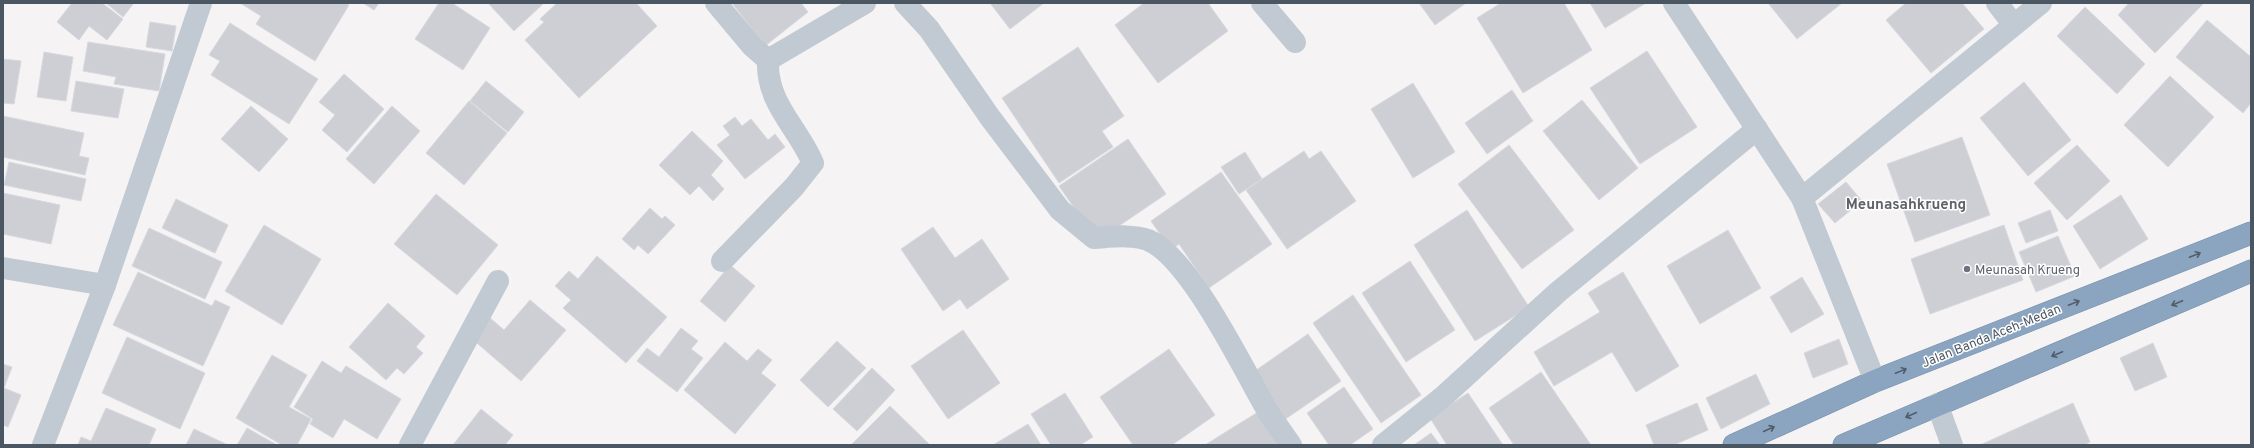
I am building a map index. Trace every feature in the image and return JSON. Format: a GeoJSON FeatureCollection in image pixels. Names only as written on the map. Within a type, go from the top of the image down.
{"type":"FeatureCollection","features":[{"type":"Feature","properties":{"kind":"highway","name":"Jalan Banda Aceh-Medan"},"geometry":{"type":"LineString","coordinates":[[1734,445],[1875,381],[2251,233]]}},
{"type":"Feature","properties":{"kind":"highway"},"geometry":{"type":"LineString","coordinates":[[1844,445],[2251,271]]}},
{"type":"Feature","properties":{"kind":"street"},"geometry":{"type":"LineString","coordinates":[[716,3],[752,46],[768,60],[768,76],[778,107],[805,145],[813,163],[794,187],[722,261]]}},
{"type":"Feature","properties":{"kind":"street"},"geometry":{"type":"LineString","coordinates":[[768,60],[865,3]]}},
{"type":"Feature","properties":{"kind":"street"},"geometry":{"type":"LineString","coordinates":[[905,3],[929,29],[989,116],[1060,210],[1094,238],[1116,236],[1148,240],[1172,256],[1202,296],[1271,416],[1291,445]]}},
{"type":"Feature","properties":{"kind":"street"},"geometry":{"type":"LineString","coordinates":[[1262,3],[1295,42]]}},
{"type":"Feature","properties":{"kind":"street"},"geometry":{"type":"LineString","coordinates":[[1674,3],[1802,198],[1875,381]]}},
{"type":"Feature","properties":{"kind":"street"},"geometry":{"type":"LineString","coordinates":[[1997,3],[2013,24]]}},
{"type":"Feature","properties":{"kind":"street"},"geometry":{"type":"LineString","coordinates":[[1802,198],[1906,114],[2013,24],[2041,3]]}},
{"type":"Feature","properties":{"kind":"street"},"geometry":{"type":"LineString","coordinates":[[43,445],[105,285],[195,7]]}},
{"type":"Feature","properties":{"kind":"street"},"geometry":{"type":"LineString","coordinates":[[1383,445],[1445,394],[1558,292],[1757,129]]}},
{"type":"Feature","properties":{"kind":"street"},"geometry":{"type":"LineString","coordinates":[[3,268],[105,285]]}},
{"type":"Feature","properties":{"kind":"street"},"geometry":{"type":"LineString","coordinates":[[410,445],[498,281]]}},
{"type":"Feature","properties":{"kind":"street"},"geometry":{"type":"LineString","coordinates":[[1937,404],[1952,445]]}},
{"type":"Feature","properties":{"kind":"building"},"geometry":{"type":"Polygon","coordinates":[[[72,3],[102,3],[123,19],[107,40],[89,26],[79,40],[57,22],[72,3]]]}},
{"type":"Feature","properties":{"kind":"building"},"geometry":{"type":"Polygon","coordinates":[[[106,3],[134,3],[123,17],[106,3]]]}},
{"type":"Feature","properties":{"kind":"building"},"geometry":{"type":"Polygon","coordinates":[[[240,3],[346,3],[349,5],[315,61],[256,24],[261,16],[240,3]]]}},
{"type":"Feature","properties":{"kind":"building"},"geometry":{"type":"Polygon","coordinates":[[[363,3],[379,3],[374,10],[363,3]]]}},
{"type":"Feature","properties":{"kind":"building"},"geometry":{"type":"Polygon","coordinates":[[[439,3],[452,3],[490,28],[463,70],[415,39],[439,3]]]}},
{"type":"Feature","properties":{"kind":"building"},"geometry":{"type":"Polygon","coordinates":[[[488,3],[544,3],[514,31],[488,3]]]}},
{"type":"Feature","properties":{"kind":"building"},"geometry":{"type":"Polygon","coordinates":[[[557,3],[636,3],[657,26],[579,98],[525,40],[544,22],[540,19],[557,3]]]}},
{"type":"Feature","properties":{"kind":"building"},"geometry":{"type":"Polygon","coordinates":[[[732,3],[801,3],[808,12],[765,46],[732,3]]]}},
{"type":"Feature","properties":{"kind":"building"},"geometry":{"type":"Polygon","coordinates":[[[990,3],[1044,3],[1010,29],[990,3]]]}},
{"type":"Feature","properties":{"kind":"building"},"geometry":{"type":"Polygon","coordinates":[[[1144,3],[1208,3],[1228,31],[1158,83],[1115,25],[1144,3]]]}},
{"type":"Feature","properties":{"kind":"building"},"geometry":{"type":"Polygon","coordinates":[[[1419,3],[1466,3],[1435,25],[1419,3]]]}},
{"type":"Feature","properties":{"kind":"building"},"geometry":{"type":"Polygon","coordinates":[[[1501,3],[1564,3],[1592,50],[1523,93],[1477,18],[1501,3]]]}},
{"type":"Feature","properties":{"kind":"building"},"geometry":{"type":"Polygon","coordinates":[[[1590,3],[1646,3],[1605,28],[1590,3]]]}},
{"type":"Feature","properties":{"kind":"building"},"geometry":{"type":"Polygon","coordinates":[[[1768,3],[1842,3],[1797,39],[1768,3]]]}},
{"type":"Feature","properties":{"kind":"building"},"geometry":{"type":"Polygon","coordinates":[[[1906,3],[1962,3],[1984,29],[1931,73],[1886,20],[1906,3]]]}},
{"type":"Feature","properties":{"kind":"building"},"geometry":{"type":"Polygon","coordinates":[[[2129,3],[2204,3],[2155,53],[2118,15],[2129,3]]]}},
{"type":"Feature","properties":{"kind":"building"},"geometry":{"type":"Polygon","coordinates":[[[2085,7],[2145,64],[2117,94],[2057,36],[2085,7]]]}},
{"type":"Feature","properties":{"kind":"building"},"geometry":{"type":"Polygon","coordinates":[[[2207,20],[2251,57],[2251,103],[2243,113],[2176,57],[2207,20]]]}},
{"type":"Feature","properties":{"kind":"building"},"geometry":{"type":"Polygon","coordinates":[[[150,22],[176,26],[172,51],[146,47],[150,22]]]}},
{"type":"Feature","properties":{"kind":"building"},"geometry":{"type":"Polygon","coordinates":[[[230,23],[318,79],[289,124],[211,75],[220,61],[209,55],[230,23]]]}},
{"type":"Feature","properties":{"kind":"building"},"geometry":{"type":"Polygon","coordinates":[[[88,42],[165,54],[159,91],[114,84],[116,77],[83,71],[88,42]]]}},
{"type":"Feature","properties":{"kind":"building"},"geometry":{"type":"Polygon","coordinates":[[[1078,47],[1124,116],[1102,131],[1113,147],[1059,183],[1002,98],[1078,47]]]}},
{"type":"Feature","properties":{"kind":"building"},"geometry":{"type":"Polygon","coordinates":[[[1647,51],[1697,127],[1640,164],[1590,88],[1647,51]]]}},
{"type":"Feature","properties":{"kind":"building"},"geometry":{"type":"Polygon","coordinates":[[[44,52],[73,57],[66,101],[37,97],[44,52]]]}},
{"type":"Feature","properties":{"kind":"building"},"geometry":{"type":"Polygon","coordinates":[[[3,59],[21,61],[14,104],[3,103],[3,59]]]}},
{"type":"Feature","properties":{"kind":"building"},"geometry":{"type":"Polygon","coordinates":[[[344,74],[384,109],[347,152],[322,130],[335,115],[319,102],[344,74]]]}},
{"type":"Feature","properties":{"kind":"building"},"geometry":{"type":"Polygon","coordinates":[[[2170,76],[2214,117],[2168,167],[2124,125],[2170,76]]]}},
{"type":"Feature","properties":{"kind":"building"},"geometry":{"type":"Polygon","coordinates":[[[76,81],[124,89],[118,118],[71,111],[76,81]]]}},
{"type":"Feature","properties":{"kind":"building"},"geometry":{"type":"Polygon","coordinates":[[[486,81],[524,112],[508,132],[470,101],[486,81]]]}},
{"type":"Feature","properties":{"kind":"building"},"geometry":{"type":"Polygon","coordinates":[[[2024,82],[2071,140],[2028,176],[1980,118],[2024,82]]]}},
{"type":"Feature","properties":{"kind":"building"},"geometry":{"type":"Polygon","coordinates":[[[1413,83],[1455,152],[1413,178],[1371,109],[1413,83]]]}},
{"type":"Feature","properties":{"kind":"building"},"geometry":{"type":"Polygon","coordinates":[[[1512,90],[1533,121],[1487,154],[1465,123],[1512,90]]]}},
{"type":"Feature","properties":{"kind":"building"},"geometry":{"type":"Polygon","coordinates":[[[1582,100],[1638,168],[1599,200],[1543,131],[1582,100]]]}},
{"type":"Feature","properties":{"kind":"building"},"geometry":{"type":"Polygon","coordinates":[[[469,101],[507,133],[464,185],[426,153],[469,101]]]}},
{"type":"Feature","properties":{"kind":"building"},"geometry":{"type":"Polygon","coordinates":[[[251,106],[288,139],[259,172],[221,139],[251,106]]]}},
{"type":"Feature","properties":{"kind":"building"},"geometry":{"type":"Polygon","coordinates":[[[392,106],[420,131],[374,184],[346,159],[392,106]]]}},
{"type":"Feature","properties":{"kind":"building"},"geometry":{"type":"Polygon","coordinates":[[[3,116],[84,133],[79,156],[89,158],[85,175],[3,157],[3,116]]]}},
{"type":"Feature","properties":{"kind":"building"},"geometry":{"type":"Polygon","coordinates":[[[735,117],[742,126],[751,119],[768,140],[775,134],[785,147],[745,179],[717,145],[730,135],[723,126],[735,117]]]}},
{"type":"Feature","properties":{"kind":"building"},"geometry":{"type":"Polygon","coordinates":[[[692,131],[723,161],[711,175],[724,189],[713,201],[699,186],[690,195],[659,165],[692,131]]]}},
{"type":"Feature","properties":{"kind":"building"},"geometry":{"type":"Polygon","coordinates":[[[1962,137],[1990,215],[1915,242],[1887,164],[1962,137]]]}},
{"type":"Feature","properties":{"kind":"building"},"geometry":{"type":"Polygon","coordinates":[[[1128,139],[1166,194],[1110,232],[1106,226],[1093,235],[1059,186],[1128,139]]]}},
{"type":"Feature","properties":{"kind":"building"},"geometry":{"type":"Polygon","coordinates":[[[1509,145],[1574,230],[1522,269],[1458,184],[1509,145]]]}},
{"type":"Feature","properties":{"kind":"building"},"geometry":{"type":"Polygon","coordinates":[[[2077,145],[2110,181],[2067,220],[2034,183],[2077,145]]]}},
{"type":"Feature","properties":{"kind":"building"},"geometry":{"type":"Polygon","coordinates":[[[1304,151],[1309,159],[1321,151],[1356,201],[1287,249],[1246,190],[1304,151]]]}},
{"type":"Feature","properties":{"kind":"building"},"geometry":{"type":"Polygon","coordinates":[[[1245,152],[1262,179],[1239,194],[1221,167],[1245,152]]]}},
{"type":"Feature","properties":{"kind":"building"},"geometry":{"type":"Polygon","coordinates":[[[9,162],[86,179],[81,201],[4,185],[9,162]]]}},
{"type":"Feature","properties":{"kind":"building"},"geometry":{"type":"Polygon","coordinates":[[[1221,172],[1272,244],[1209,288],[1179,244],[1171,250],[1151,221],[1221,172]]]}},
{"type":"Feature","properties":{"kind":"building"},"geometry":{"type":"Polygon","coordinates":[[[1846,182],[1862,201],[1835,223],[1818,204],[1846,182]]]}},
{"type":"Feature","properties":{"kind":"building"},"geometry":{"type":"Polygon","coordinates":[[[3,193],[60,205],[51,244],[3,234],[3,193]]]}},
{"type":"Feature","properties":{"kind":"building"},"geometry":{"type":"Polygon","coordinates":[[[436,194],[498,245],[457,295],[394,244],[436,194]]]}},
{"type":"Feature","properties":{"kind":"building"},"geometry":{"type":"Polygon","coordinates":[[[2121,195],[2148,239],[2100,269],[2073,226],[2121,195]]]}},
{"type":"Feature","properties":{"kind":"building"},"geometry":{"type":"Polygon","coordinates":[[[176,199],[228,225],[215,253],[162,228],[176,199]]]}},
{"type":"Feature","properties":{"kind":"building"},"geometry":{"type":"Polygon","coordinates":[[[650,208],[662,219],[665,216],[675,225],[648,254],[638,245],[634,250],[622,239],[650,208]]]}},
{"type":"Feature","properties":{"kind":"building"},"geometry":{"type":"Polygon","coordinates":[[[1467,210],[1529,307],[1475,341],[1414,245],[1467,210]]]}},
{"type":"Feature","properties":{"kind":"building"},"geometry":{"type":"Polygon","coordinates":[[[2050,210],[2058,231],[2026,243],[2018,223],[2050,210]]]}},
{"type":"Feature","properties":{"kind":"building"},"geometry":{"type":"Polygon","coordinates":[[[264,225],[321,259],[282,325],[225,291],[264,225]]]}},
{"type":"Feature","properties":{"kind":"building","name":"Meunasah Krueng"},"geometry":{"type":"Polygon","coordinates":[[[2004,225],[2023,280],[1930,314],[1911,259],[2004,225]]]}},
{"type":"Feature","properties":{"kind":"building"},"geometry":{"type":"Polygon","coordinates":[[[933,227],[955,258],[982,239],[1009,279],[967,309],[960,299],[943,311],[901,249],[933,227]]]}},
{"type":"Feature","properties":{"kind":"building"},"geometry":{"type":"Polygon","coordinates":[[[149,228],[222,262],[205,299],[132,266],[149,228]]]}},
{"type":"Feature","properties":{"kind":"building"},"geometry":{"type":"Polygon","coordinates":[[[1728,230],[1761,288],[1700,324],[1667,266],[1728,230]]]}},
{"type":"Feature","properties":{"kind":"building"},"geometry":{"type":"Polygon","coordinates":[[[2058,236],[2075,276],[2036,292],[2019,252],[2058,236]]]}},
{"type":"Feature","properties":{"kind":"building"},"geometry":{"type":"Polygon","coordinates":[[[597,256],[667,317],[626,363],[563,308],[571,300],[555,286],[569,271],[578,279],[597,256]]]}},
{"type":"Feature","properties":{"kind":"building"},"geometry":{"type":"Polygon","coordinates":[[[1410,261],[1455,330],[1406,362],[1362,293],[1410,261]]]}},
{"type":"Feature","properties":{"kind":"building"},"geometry":{"type":"Polygon","coordinates":[[[730,265],[755,286],[725,322],[700,301],[730,265]]]}},
{"type":"Feature","properties":{"kind":"building"},"geometry":{"type":"Polygon","coordinates":[[[138,272],[212,306],[215,300],[230,307],[203,366],[113,325],[138,272]]]}},
{"type":"Feature","properties":{"kind":"building"},"geometry":{"type":"Polygon","coordinates":[[[1623,272],[1679,366],[1636,392],[1612,352],[1554,386],[1534,352],[1600,312],[1588,293],[1623,272]]]}},
{"type":"Feature","properties":{"kind":"building"},"geometry":{"type":"Polygon","coordinates":[[[1802,277],[1824,314],[1791,333],[1770,297],[1802,277]]]}},
{"type":"Feature","properties":{"kind":"building"},"geometry":{"type":"Polygon","coordinates":[[[1353,295],[1421,395],[1381,423],[1313,323],[1353,295]]]}},
{"type":"Feature","properties":{"kind":"building"},"geometry":{"type":"Polygon","coordinates":[[[530,300],[566,330],[521,381],[471,338],[489,317],[504,330],[530,300]]]}},
{"type":"Feature","properties":{"kind":"building"},"geometry":{"type":"Polygon","coordinates":[[[388,303],[425,336],[416,347],[423,353],[404,374],[397,368],[386,380],[349,347],[388,303]]]}},
{"type":"Feature","properties":{"kind":"building"},"geometry":{"type":"Polygon","coordinates":[[[681,328],[698,341],[691,349],[703,358],[677,392],[637,361],[647,348],[659,357],[681,328]]]}},
{"type":"Feature","properties":{"kind":"building"},"geometry":{"type":"Polygon","coordinates":[[[963,330],[1000,383],[948,419],[911,366],[963,330]]]}},
{"type":"Feature","properties":{"kind":"building"},"geometry":{"type":"Polygon","coordinates":[[[1308,334],[1341,381],[1284,420],[1252,373],[1308,334]]]}},
{"type":"Feature","properties":{"kind":"building"},"geometry":{"type":"Polygon","coordinates":[[[127,337],[205,373],[180,429],[102,393],[127,337]]]}},
{"type":"Feature","properties":{"kind":"building"},"geometry":{"type":"Polygon","coordinates":[[[1839,339],[1848,364],[1813,378],[1804,353],[1839,339]]]}},
{"type":"Feature","properties":{"kind":"building"},"geometry":{"type":"Polygon","coordinates":[[[837,341],[866,368],[828,407],[800,380],[837,341]]]}},
{"type":"Feature","properties":{"kind":"building"},"geometry":{"type":"Polygon","coordinates":[[[725,342],[747,361],[758,349],[772,360],[761,373],[776,385],[735,434],[684,390],[725,342]]]}},
{"type":"Feature","properties":{"kind":"building"},"geometry":{"type":"Polygon","coordinates":[[[2153,343],[2167,377],[2135,391],[2120,358],[2153,343]]]}},
{"type":"Feature","properties":{"kind":"building"},"geometry":{"type":"Polygon","coordinates":[[[1169,349],[1215,415],[1172,445],[1133,445],[1100,397],[1169,349]]]}},
{"type":"Feature","properties":{"kind":"building"},"geometry":{"type":"Polygon","coordinates":[[[272,355],[307,375],[289,407],[311,419],[297,445],[282,445],[236,418],[272,355]]]}},
{"type":"Feature","properties":{"kind":"building"},"geometry":{"type":"Polygon","coordinates":[[[322,361],[341,373],[346,366],[401,399],[377,439],[344,419],[333,438],[310,424],[313,419],[294,407],[322,361]]]}},
{"type":"Feature","properties":{"kind":"building"},"geometry":{"type":"Polygon","coordinates":[[[3,364],[12,367],[4,388],[21,395],[8,427],[3,425],[3,364]]]}},
{"type":"Feature","properties":{"kind":"building"},"geometry":{"type":"Polygon","coordinates":[[[872,368],[895,390],[857,431],[833,409],[872,368]]]}},
{"type":"Feature","properties":{"kind":"building"},"geometry":{"type":"Polygon","coordinates":[[[1541,372],[1591,445],[1514,445],[1489,408],[1541,372]]]}},
{"type":"Feature","properties":{"kind":"building"},"geometry":{"type":"Polygon","coordinates":[[[1756,374],[1770,404],[1721,429],[1706,398],[1756,374]]]}},
{"type":"Feature","properties":{"kind":"building"},"geometry":{"type":"Polygon","coordinates":[[[1344,387],[1373,429],[1350,445],[1329,445],[1307,413],[1344,387]]]}},
{"type":"Feature","properties":{"kind":"building"},"geometry":{"type":"Polygon","coordinates":[[[1065,393],[1093,437],[1080,445],[1051,445],[1031,414],[1065,393]]]}},
{"type":"Feature","properties":{"kind":"building"},"geometry":{"type":"Polygon","coordinates":[[[1468,393],[1503,445],[1447,445],[1430,418],[1468,393]]]}},
{"type":"Feature","properties":{"kind":"building"},"geometry":{"type":"Polygon","coordinates":[[[1697,403],[1708,430],[1674,445],[1654,445],[1646,425],[1697,403]]]}},
{"type":"Feature","properties":{"kind":"building"},"geometry":{"type":"Polygon","coordinates":[[[2073,403],[2090,442],[2084,445],[1980,445],[2073,403]]]}},
{"type":"Feature","properties":{"kind":"building"},"geometry":{"type":"Polygon","coordinates":[[[890,406],[930,445],[851,445],[890,406]]]}},
{"type":"Feature","properties":{"kind":"building"},"geometry":{"type":"Polygon","coordinates":[[[106,408],[156,429],[149,445],[78,445],[81,437],[91,441],[106,408]]]}},
{"type":"Feature","properties":{"kind":"building"},"geometry":{"type":"Polygon","coordinates":[[[481,409],[513,435],[505,445],[453,445],[481,409]]]}},
{"type":"Feature","properties":{"kind":"building"},"geometry":{"type":"Polygon","coordinates":[[[1258,412],[1278,445],[1205,445],[1258,412]]]}},
{"type":"Feature","properties":{"kind":"building"},"geometry":{"type":"Polygon","coordinates":[[[1028,424],[1041,445],[993,445],[1028,424]]]}},
{"type":"Feature","properties":{"kind":"building"},"geometry":{"type":"Polygon","coordinates":[[[247,428],[277,445],[237,445],[247,428]]]}},
{"type":"Feature","properties":{"kind":"building"},"geometry":{"type":"Polygon","coordinates":[[[194,429],[228,445],[186,445],[194,429]]]}},
{"type":"Feature","properties":{"kind":"building"},"geometry":{"type":"Polygon","coordinates":[[[1431,433],[1440,445],[1414,445],[1431,433]]]}},
{"type":"Feature","properties":{"kind":"place","name":"Meunasah Krueng"},"geometry":{"type":"Point","coordinates":[1967,269]}},
{"type":"Feature","properties":{"kind":"district","name":"Meunasahkrueng"},"geometry":{"type":"Point","coordinates":[1906,204]}}]}
